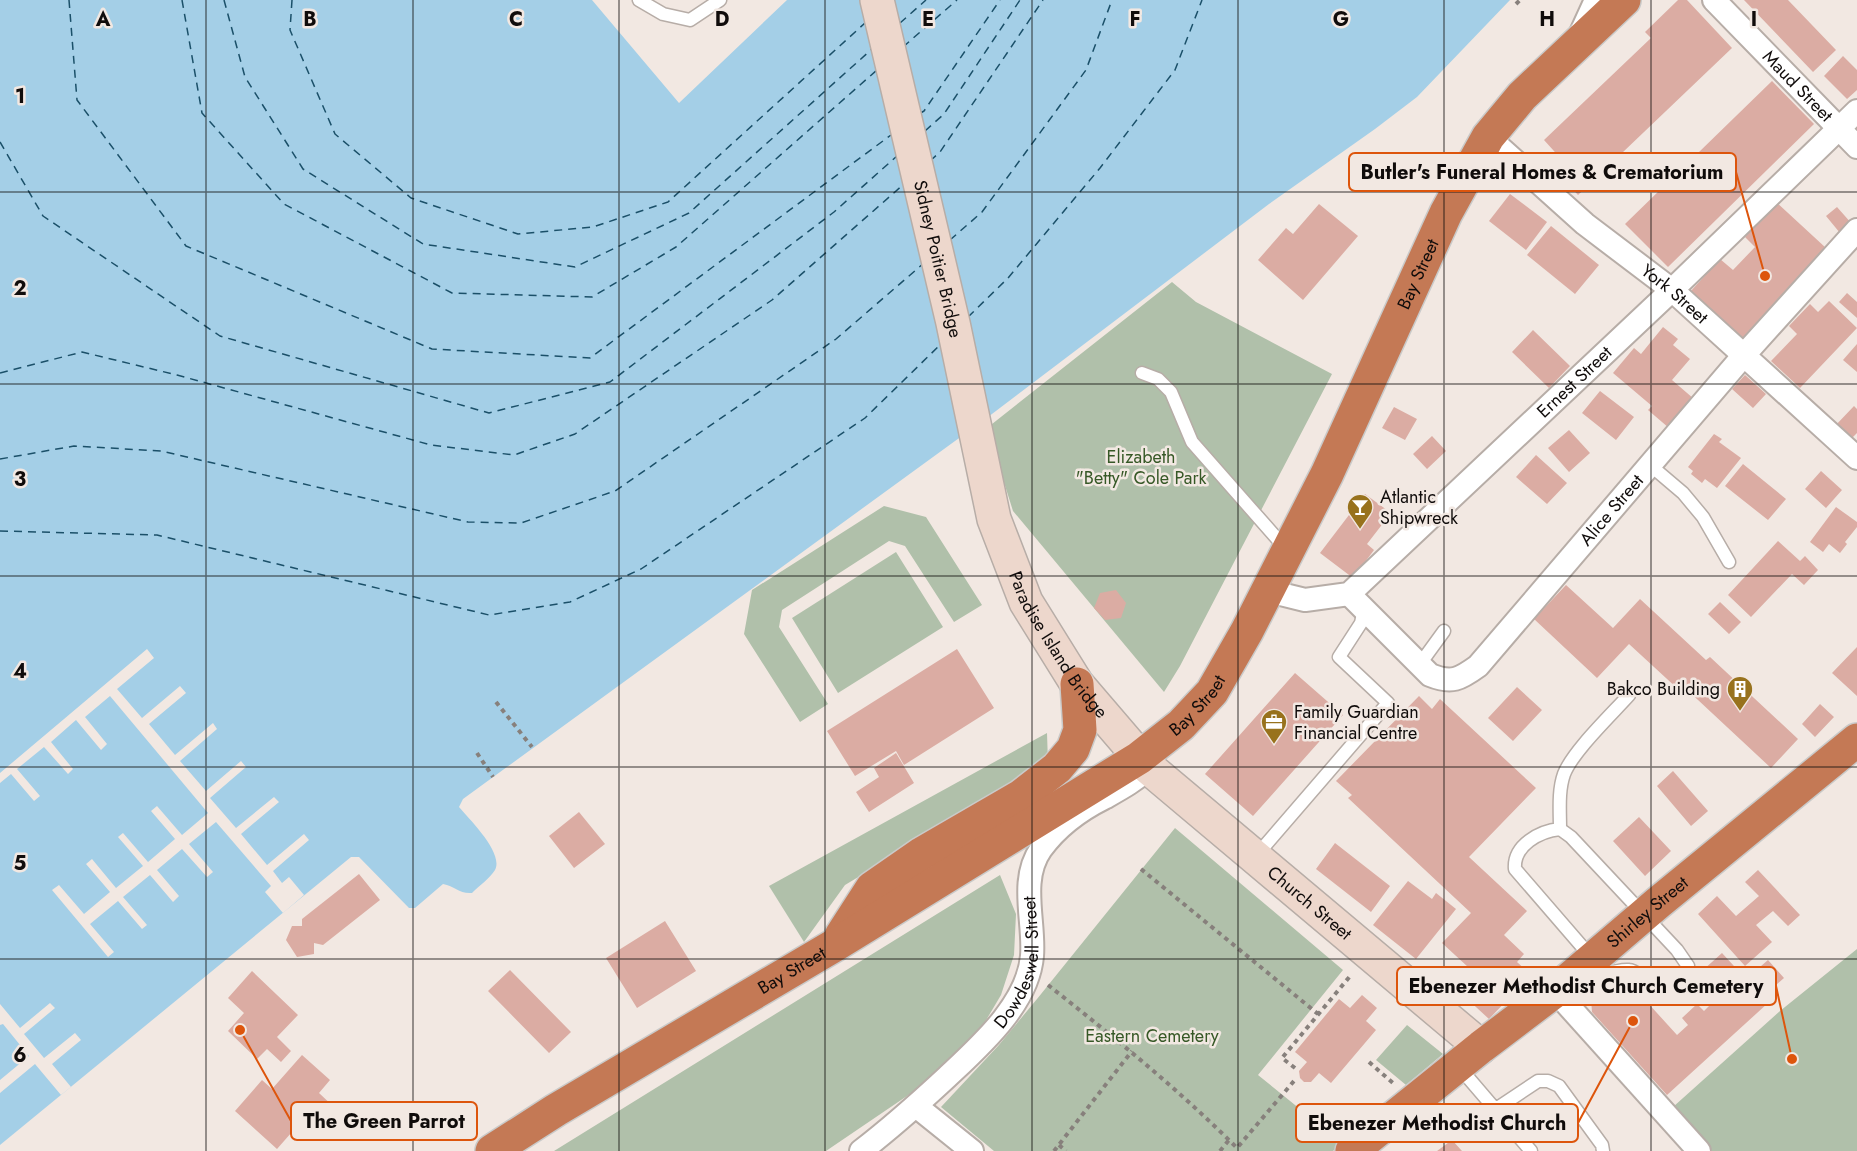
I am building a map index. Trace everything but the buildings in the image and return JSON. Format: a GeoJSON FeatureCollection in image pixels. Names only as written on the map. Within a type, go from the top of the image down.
{"type":"FeatureCollection","features":[{"type":"Feature","properties":{"kind":"highway","name":"Bay Street"},"geometry":{"type":"LineString","coordinates":[[492,1151],[566,1104],[1144,763],[1212,692],[1268,591],[1332,464],[1446,213],[1488,137],[1522,96],[1624,0]]}},
{"type":"Feature","properties":{"kind":"highway"},"geometry":{"type":"LineString","coordinates":[[835,945],[872,888],[921,854],[1022,796],[1057,768],[1073,749],[1080,730],[1077,684]]}},
{"type":"Feature","properties":{"kind":"highway","name":"Shirley Street"},"geometry":{"type":"LineString","coordinates":[[1352,1151],[1555,991],[1857,740]]}},
{"type":"Feature","properties":{"kind":"main road","name":"Sidney Poitier Bridge"},"geometry":{"type":"LineString","coordinates":[[877,0],[953,323],[994,519]]}},
{"type":"Feature","properties":{"kind":"main road","name":"Paradise Island Bridge"},"geometry":{"type":"LineString","coordinates":[[994,519],[1026,602],[1077,684],[1144,763]]}},
{"type":"Feature","properties":{"kind":"main road","name":"Church Street"},"geometry":{"type":"LineString","coordinates":[[1144,763],[1255,857],[1470,1056]]}},
{"type":"Feature","properties":{"kind":"street"},"geometry":{"type":"LineString","coordinates":[[1575,47],[1596,0]]}},
{"type":"Feature","properties":{"kind":"street","name":"Maud Street"},"geometry":{"type":"LineString","coordinates":[[1714,0],[1857,147]]}},
{"type":"Feature","properties":{"kind":"street","name":"Ernest Street"},"geometry":{"type":"LineString","coordinates":[[1357,601],[1857,111]]}},
{"type":"Feature","properties":{"kind":"street","name":"York Street"},"geometry":{"type":"LineString","coordinates":[[1488,137],[1585,224],[1672,290],[1857,458]]}},
{"type":"Feature","properties":{"kind":"street","name":"Alice Street"},"geometry":{"type":"LineString","coordinates":[[1357,601],[1430,675],[1444,681],[1462,678],[1478,666],[1743,355],[1857,230]]}},
{"type":"Feature","properties":{"kind":"street"},"geometry":{"type":"LineString","coordinates":[[1268,591],[1305,600],[1357,601]]}},
{"type":"Feature","properties":{"kind":"street","name":"Dowdeswell Street"},"geometry":{"type":"LineString","coordinates":[[861,1151],[894,1126],[992,1035],[1026,980],[1032,958],[1033,923],[1029,891],[1030,876],[1041,850],[1067,822],[1085,808],[1134,781],[1144,763]]}},
{"type":"Feature","properties":{"kind":"street"},"geometry":{"type":"LineString","coordinates":[[1555,991],[1699,1151]]}},
{"type":"Feature","properties":{"kind":"street"},"geometry":{"type":"LineString","coordinates":[[916,1106],[972,1151]]}},
{"type":"Feature","properties":{"kind":"lane"},"geometry":{"type":"LineString","coordinates":[[639,0],[663,14],[690,20],[720,0]]}},
{"type":"Feature","properties":{"kind":"lane"},"geometry":{"type":"LineString","coordinates":[[1142,373],[1158,378],[1171,392],[1192,442],[1288,551]]}},
{"type":"Feature","properties":{"kind":"lane"},"geometry":{"type":"LineString","coordinates":[[1650,465],[1683,493],[1697,509],[1729,562]]}},
{"type":"Feature","properties":{"kind":"lane"},"geometry":{"type":"LineString","coordinates":[[1255,857],[1388,703],[1339,657],[1361,623],[1357,601]]}},
{"type":"Feature","properties":{"kind":"lane"},"geometry":{"type":"LineString","coordinates":[[1420,664],[1444,631]]}},
{"type":"Feature","properties":{"kind":"lane"},"geometry":{"type":"LineString","coordinates":[[1560,829],[1560,795],[1565,773],[1584,745],[1629,695]]}},
{"type":"Feature","properties":{"kind":"lane"},"geometry":{"type":"LineString","coordinates":[[1560,829],[1571,837],[1677,950],[1688,966],[1684,980],[1674,991],[1661,994],[1636,972],[1630,970],[1604,972],[1515,869],[1514,861],[1521,849],[1537,834],[1560,829]]}},
{"type":"Feature","properties":{"kind":"lane"},"geometry":{"type":"LineString","coordinates":[[1470,1056],[1496,1108],[1531,1151]]}},
{"type":"Feature","properties":{"kind":"lane"},"geometry":{"type":"LineString","coordinates":[[1496,1108],[1538,1081],[1548,1081],[1559,1086],[1602,1145],[1603,1151]]}},
{"type":"Feature","properties":{"kind":"path"},"geometry":{"type":"LineString","coordinates":[[1516,4],[1520,0]]}},
{"type":"Feature","properties":{"kind":"path"},"geometry":{"type":"LineString","coordinates":[[496,702],[532,747]]}},
{"type":"Feature","properties":{"kind":"path"},"geometry":{"type":"LineString","coordinates":[[477,753],[493,777]]}},
{"type":"Feature","properties":{"kind":"path"},"geometry":{"type":"LineString","coordinates":[[1141,868],[1318,1014]]}},
{"type":"Feature","properties":{"kind":"path"},"geometry":{"type":"LineString","coordinates":[[1295,1068],[1282,1058],[1351,975]]}},
{"type":"Feature","properties":{"kind":"path"},"geometry":{"type":"LineString","coordinates":[[1048,985],[1132,1051],[1237,1148],[1294,1081]]}},
{"type":"Feature","properties":{"kind":"path"},"geometry":{"type":"LineString","coordinates":[[1054,1151],[1132,1051]]}},
{"type":"Feature","properties":{"kind":"path"},"geometry":{"type":"LineString","coordinates":[[1369,1062],[1395,1084]]}},
{"type":"Feature","properties":{"kind":"path"},"geometry":{"type":"LineString","coordinates":[[1220,1151],[1229,1140]]}},
{"type":"Feature","properties":{"kind":"path"},"geometry":{"type":"LineString","coordinates":[[1059,1145],[1066,1151]]}},
{"type":"Feature","properties":{"kind":"green space","name":"Elizabeth \"Betty\" Cole Park"},"geometry":{"type":"Polygon","coordinates":[[[1172,282],[1196,302],[1332,374],[1180,666],[1164,692],[1013,511],[987,428],[1172,282]]]}},
{"type":"Feature","properties":{"kind":"green space"},"geometry":{"type":"Polygon","coordinates":[[[884,506],[926,517],[982,605],[954,622],[905,546],[889,541],[782,610],[779,627],[828,704],[800,722],[744,634],[752,590],[884,506]]]}},
{"type":"Feature","properties":{"kind":"green space"},"geometry":{"type":"Polygon","coordinates":[[[896,552],[943,627],[838,693],[792,618],[896,552]]]}},
{"type":"Feature","properties":{"kind":"green space"},"geometry":{"type":"Polygon","coordinates":[[[1047,733],[1048,763],[845,885],[804,942],[769,886],[1047,733]]]}},
{"type":"Feature","properties":{"kind":"green space","name":"Eastern Cemetery"},"geometry":{"type":"Polygon","coordinates":[[[1175,828],[1343,970],[1258,1075],[1342,1143],[1333,1151],[994,1151],[941,1107],[998,1046],[1175,828]]]}},
{"type":"Feature","properties":{"kind":"green space"},"geometry":{"type":"Polygon","coordinates":[[[1000,875],[1016,914],[1014,955],[1001,995],[982,1027],[932,1079],[826,1151],[554,1151],[1000,875]]]}},
{"type":"Feature","properties":{"kind":"green space"},"geometry":{"type":"Polygon","coordinates":[[[1857,949],[1857,1151],[1712,1151],[1673,1107],[1780,1011],[1857,949]]]}},
{"type":"Feature","properties":{"kind":"green space"},"geometry":{"type":"Polygon","coordinates":[[[1407,1025],[1443,1054],[1406,1085],[1376,1060],[1407,1025]]]}},
{"type":"Feature","properties":{"kind":"water"},"geometry":{"type":"Polygon","coordinates":[[[0,0],[592,0],[679,103],[787,0],[1510,0],[1417,97],[1269,204],[988,417],[463,799],[459,807],[478,828],[490,846],[496,863],[493,873],[472,893],[443,884],[415,908],[409,908],[359,857],[351,857],[0,1145],[0,0]]]}},
{"type":"Feature","properties":{"kind":"pier"},"geometry":{"type":"Polygon","coordinates":[[[147,649],[154,658],[117,689],[142,718],[180,686],[186,693],[149,724],[175,755],[213,723],[217,729],[180,761],[206,791],[241,761],[246,767],[210,798],[236,828],[274,797],[279,802],[241,834],[267,865],[304,834],[309,840],[273,871],[282,883],[289,877],[304,895],[283,913],[265,892],[271,886],[216,822],[189,844],[213,872],[207,877],[182,849],[157,870],[179,896],[173,902],[150,875],[123,897],[147,925],[142,929],[118,901],[90,924],[114,952],[108,957],[52,890],[59,885],[84,914],[110,892],[86,864],[92,859],[116,888],[143,866],[118,837],[123,833],[148,862],[175,839],[151,811],[157,806],[182,835],[208,813],[110,696],[85,717],[107,744],[101,750],[76,720],[51,742],[73,769],[68,774],[44,747],[17,769],[40,796],[34,801],[11,774],[0,783],[0,773],[147,649]]]}},
{"type":"Feature","properties":{"kind":"pier"},"geometry":{"type":"Polygon","coordinates":[[[50,1003],[55,1008],[24,1034],[44,1058],[75,1033],[81,1040],[52,1064],[71,1087],[61,1095],[35,1064],[0,1093],[0,1080],[29,1056],[3,1024],[0,1025],[0,1004],[20,1028],[50,1003]]]}},
{"type":"Feature","properties":{"kind":"ferry route"},"geometry":{"type":"LineString","coordinates":[[69,0],[77,100],[186,246],[432,349],[590,358],[891,135]]}},
{"type":"Feature","properties":{"kind":"ferry route"},"geometry":{"type":"LineString","coordinates":[[182,0],[202,113],[284,204],[452,293],[592,297],[676,247],[877,70]]}},
{"type":"Feature","properties":{"kind":"ferry route"},"geometry":{"type":"LineString","coordinates":[[224,0],[245,77],[303,169],[423,244],[575,267],[689,213],[872,49]]}},
{"type":"Feature","properties":{"kind":"ferry route"},"geometry":{"type":"LineString","coordinates":[[292,0],[290,30],[335,134],[411,198],[518,234],[593,227],[668,202],[865,23]]}},
{"type":"Feature","properties":{"kind":"ferry route"},"geometry":{"type":"LineString","coordinates":[[900,23],[926,0]]}},
{"type":"Feature","properties":{"kind":"ferry route"},"geometry":{"type":"LineString","coordinates":[[903,47],[957,0]]}},
{"type":"Feature","properties":{"kind":"ferry route"},"geometry":{"type":"LineString","coordinates":[[919,114],[924,111],[1000,0]]}},
{"type":"Feature","properties":{"kind":"ferry route"},"geometry":{"type":"LineString","coordinates":[[925,131],[944,114],[1020,0]]}},
{"type":"Feature","properties":{"kind":"ferry route"},"geometry":{"type":"LineString","coordinates":[[930,161],[940,152],[1043,0]]}},
{"type":"Feature","properties":{"kind":"ferry route"},"geometry":{"type":"LineString","coordinates":[[950,240],[982,212],[1086,70],[1112,0]]}},
{"type":"Feature","properties":{"kind":"ferry route"},"geometry":{"type":"LineString","coordinates":[[968,317],[1008,278],[1100,168],[1175,70],[1202,0]]}},
{"type":"Feature","properties":{"kind":"ferry route"},"geometry":{"type":"LineString","coordinates":[[0,142],[43,216],[220,336],[489,413],[610,382],[834,212],[897,156]]}},
{"type":"Feature","properties":{"kind":"ferry route"},"geometry":{"type":"LineString","coordinates":[[0,373],[82,352],[177,375],[431,445],[514,455],[575,434],[772,300],[904,184]]}},
{"type":"Feature","properties":{"kind":"ferry route"},"geometry":{"type":"LineString","coordinates":[[0,459],[74,446],[161,451],[468,522],[521,523],[615,491],[836,339],[924,263]]}},
{"type":"Feature","properties":{"kind":"ferry route"},"geometry":{"type":"LineString","coordinates":[[0,531],[157,535],[489,615],[570,602],[641,569],[865,418],[941,344]]}},
{"type":"Feature","properties":{"kind":"place","name":"Butler's Funeral Homes & Crematorium"},"geometry":{"type":"Point","coordinates":[1765,276]}},
{"type":"Feature","properties":{"kind":"place","name":"Atlantic Shipwreck"},"geometry":{"type":"Point","coordinates":[1360,530]}},
{"type":"Feature","properties":{"kind":"place","name":"Bakco Building"},"geometry":{"type":"Point","coordinates":[1740,712]}},
{"type":"Feature","properties":{"kind":"place","name":"Family Guardian Financial Centre"},"geometry":{"type":"Point","coordinates":[1274,745]}},
{"type":"Feature","properties":{"kind":"place","name":"Ebenezer Methodist Church"},"geometry":{"type":"Point","coordinates":[1633,1021]}},
{"type":"Feature","properties":{"kind":"place","name":"The Green Parrot"},"geometry":{"type":"Point","coordinates":[240,1030]}},
{"type":"Feature","properties":{"kind":"place","name":"Ebenezer Methodist Church Cemetery"},"geometry":{"type":"Point","coordinates":[1792,1059]}}]}
